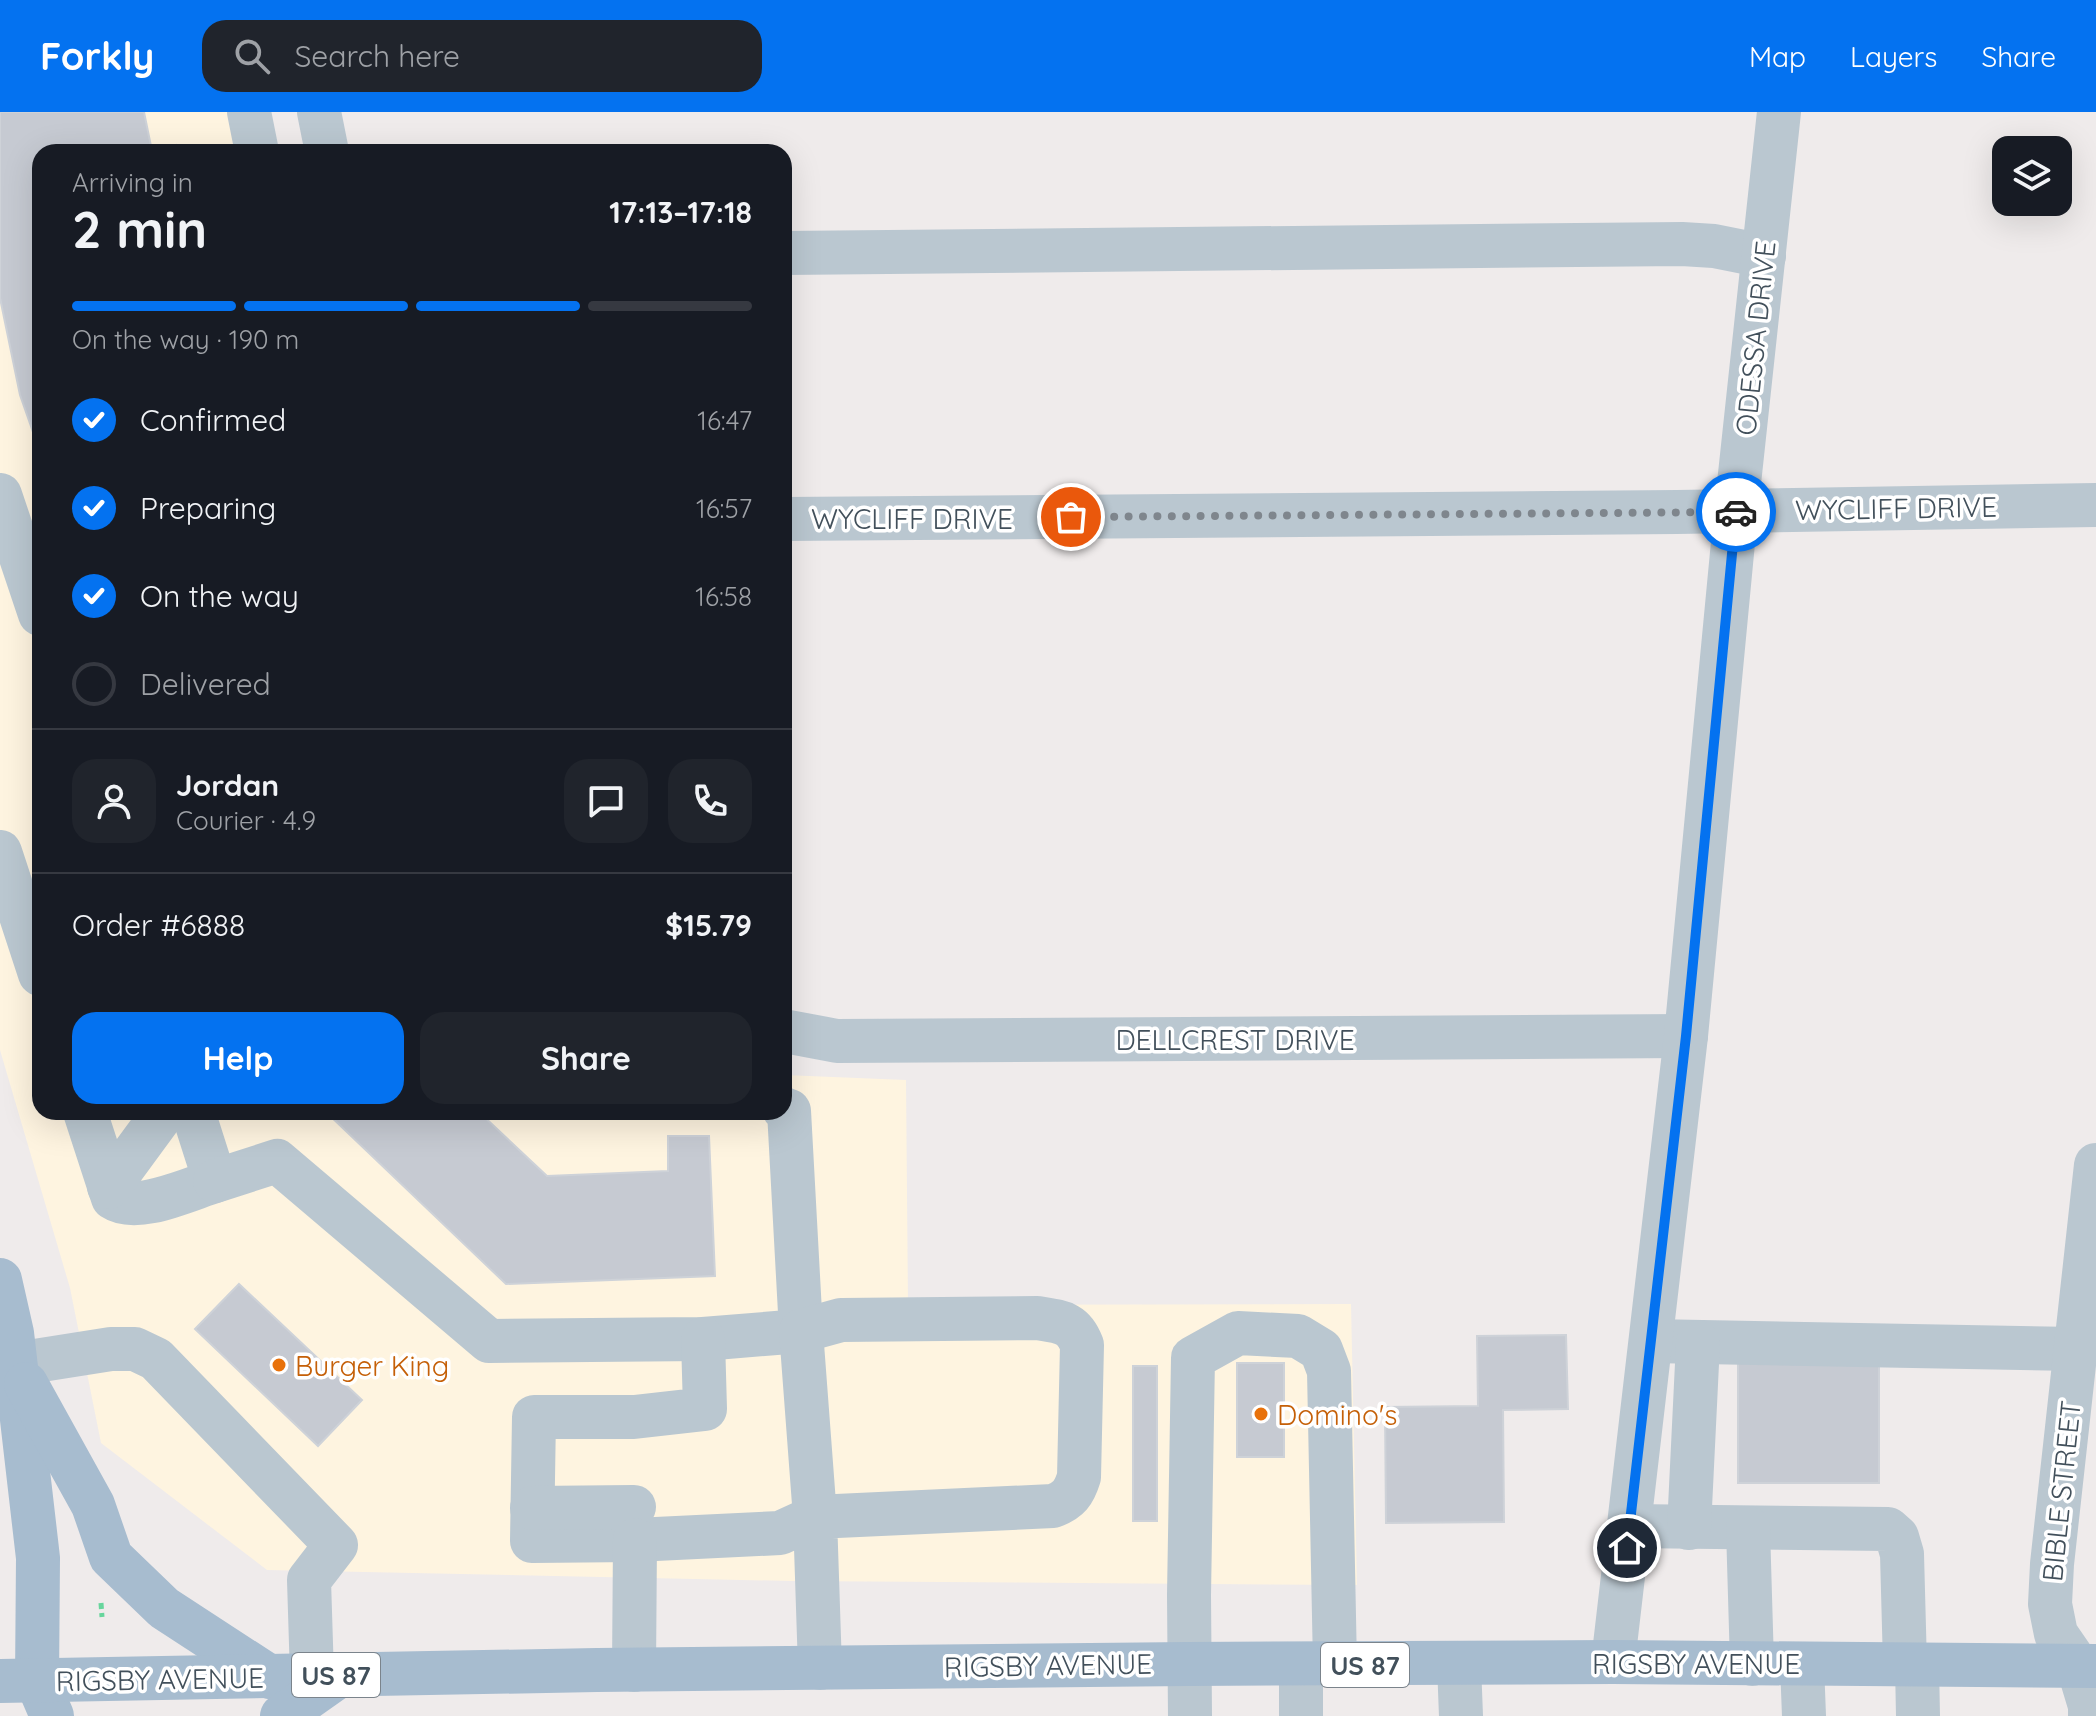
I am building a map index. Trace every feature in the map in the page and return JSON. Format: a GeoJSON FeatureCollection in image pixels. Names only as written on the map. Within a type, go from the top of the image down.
{"type":"FeatureCollection","features":[{"type":"Feature","properties":{"kind":"main road"},"geometry":{"type":"LineString","coordinates":[[0,1280],[16,1364],[38,1558],[26,1699]]}},
{"type":"Feature","properties":{"kind":"main road"},"geometry":{"type":"LineString","coordinates":[[16,1364],[93,1505],[111,1557],[164,1608],[301,1686]]}},
{"type":"Feature","properties":{"kind":"main road"},"geometry":{"type":"LineString","coordinates":[[0,1509],[29,1477]]}},
{"type":"Feature","properties":{"kind":"main road","name":"RIGSBY AVENUE"},"geometry":{"type":"LineString","coordinates":[[26,1699],[634,1670],[1613,1662],[2087,1666]]}},
{"type":"Feature","properties":{"kind":"street"},"geometry":{"type":"LineString","coordinates":[[249,112],[255,144]]}},
{"type":"Feature","properties":{"kind":"street"},"geometry":{"type":"LineString","coordinates":[[319,112],[325,144]]}},
{"type":"Feature","properties":{"kind":"street","name":"ODESSA DRIVE"},"geometry":{"type":"LineString","coordinates":[[1613,1662],[1686,1036],[1736,511],[1779,112]]}},
{"type":"Feature","properties":{"kind":"street"},"geometry":{"type":"LineString","coordinates":[[792,253],[1682,244],[1714,246],[1764,256]]}},
{"type":"Feature","properties":{"kind":"street"},"geometry":{"type":"LineString","coordinates":[[0,495],[32,590]]}},
{"type":"Feature","properties":{"kind":"street","name":"WYCLIFF DRIVE"},"geometry":{"type":"LineString","coordinates":[[792,519],[2096,505]]}},
{"type":"Feature","properties":{"kind":"street"},"geometry":{"type":"LineString","coordinates":[[0,852],[28,960]]}},
{"type":"Feature","properties":{"kind":"street","name":"DELLCREST DRIVE"},"geometry":{"type":"LineString","coordinates":[[792,1033],[837,1041],[1686,1036]]}},
{"type":"Feature","properties":{"kind":"street"},"geometry":{"type":"LineString","coordinates":[[88,1120],[113,1198],[123,1205],[138,1205],[277,1161],[489,1341],[703,1339],[801,1331],[841,1320],[1037,1318],[1062,1322],[1077,1331],[1082,1345],[1079,1477],[1074,1492],[1066,1501],[1053,1506],[815,1517],[780,1533],[634,1523],[532,1541],[534,1417],[715,1416],[703,1339]]}},
{"type":"Feature","properties":{"kind":"street"},"geometry":{"type":"LineString","coordinates":[[109,1187],[158,1120]]}},
{"type":"Feature","properties":{"kind":"street"},"geometry":{"type":"LineString","coordinates":[[196,1120],[215,1181]]}},
{"type":"Feature","properties":{"kind":"street"},"geometry":{"type":"LineString","coordinates":[[789,1120],[815,1517],[820,1668]]}},
{"type":"Feature","properties":{"kind":"street","name":"BIBLE STREET"},"geometry":{"type":"LineString","coordinates":[[2090,1716],[2087,1666],[2056,1634],[2050,1604],[2052,1564],[2084,1324],[2096,1165]]}},
{"type":"Feature","properties":{"kind":"street"},"geometry":{"type":"LineString","coordinates":[[1651,1341],[1698,1343],[2084,1324]]}},
{"type":"Feature","properties":{"kind":"street"},"geometry":{"type":"LineString","coordinates":[[1190,1716],[1188,1664],[1193,1358],[1238,1333],[1298,1336],[1321,1350],[1329,1371],[1318,1665],[1301,1716]]}},
{"type":"Feature","properties":{"kind":"street"},"geometry":{"type":"LineString","coordinates":[[1689,1528],[1698,1343]]}},
{"type":"Feature","properties":{"kind":"street"},"geometry":{"type":"LineString","coordinates":[[16,1364],[111,1349],[135,1349],[156,1359],[336,1545],[309,1580],[301,1686]]}},
{"type":"Feature","properties":{"kind":"street"},"geometry":{"type":"LineString","coordinates":[[634,1523],[634,1670]]}},
{"type":"Feature","properties":{"kind":"street"},"geometry":{"type":"LineString","coordinates":[[1629,1526],[1888,1529],[1897,1537],[1902,1554],[1918,1716]]}},
{"type":"Feature","properties":{"kind":"street"},"geometry":{"type":"LineString","coordinates":[[1748,1528],[1752,1664]]}},
{"type":"Feature","properties":{"kind":"street"},"geometry":{"type":"LineString","coordinates":[[1459,1664],[1461,1716]]}},
{"type":"Feature","properties":{"kind":"street"},"geometry":{"type":"LineString","coordinates":[[1802,1664],[1804,1716]]}},
{"type":"Feature","properties":{"kind":"path"},"geometry":{"type":"LineString","coordinates":[[101,1602],[102,1617]]}},
{"type":"Feature","properties":{"kind":"shaded area"},"geometry":{"type":"Polygon","coordinates":[[[0,112],[269,112],[277,144],[32,144],[32,1120],[792,1120],[792,1075],[906,1080],[908,1305],[1351,1304],[1357,1585],[792,1581],[267,1570],[101,1443],[70,1288],[0,1050],[0,112]]]}},
{"type":"Feature","properties":{"kind":"building"},"geometry":{"type":"Polygon","coordinates":[[[0,112],[144,112],[151,144],[32,144],[32,429],[20,395],[0,298],[0,112]]]}},
{"type":"Feature","properties":{"kind":"building"},"geometry":{"type":"Polygon","coordinates":[[[334,1120],[488,1120],[547,1176],[668,1171],[668,1136],[709,1136],[715,1276],[506,1284],[334,1120]]]}},
{"type":"Feature","properties":{"kind":"building","name":"Burger King"},"geometry":{"type":"Polygon","coordinates":[[[239,1284],[362,1400],[318,1446],[195,1329],[239,1284]]]}},
{"type":"Feature","properties":{"kind":"building"},"geometry":{"type":"Polygon","coordinates":[[[1566,1335],[1568,1409],[1503,1410],[1504,1522],[1386,1523],[1385,1407],[1478,1406],[1477,1336],[1566,1335]]]}},
{"type":"Feature","properties":{"kind":"building"},"geometry":{"type":"Polygon","coordinates":[[[1738,1356],[1879,1356],[1879,1483],[1738,1483],[1738,1356]]]}},
{"type":"Feature","properties":{"kind":"building"},"geometry":{"type":"Polygon","coordinates":[[[1237,1363],[1284,1363],[1284,1457],[1237,1457],[1237,1363]]]}},
{"type":"Feature","properties":{"kind":"building"},"geometry":{"type":"Polygon","coordinates":[[[1133,1366],[1157,1366],[1157,1521],[1133,1521],[1133,1366]]]}},
{"type":"Feature","properties":{"kind":"way so far"},"geometry":{"type":"LineString","coordinates":[[1071,517],[1736,512]]}},
{"type":"Feature","properties":{"kind":"place","name":"Burger King"},"geometry":{"type":"Point","coordinates":[279,1365]}},
{"type":"Feature","properties":{"kind":"place","name":"Domino's"},"geometry":{"type":"Point","coordinates":[1261,1414]}},
{"type":"Feature","properties":{"kind":"route"},"geometry":{"type":"LineString","coordinates":[[1627,1548],[1686,1036],[1736,512]]}}]}
